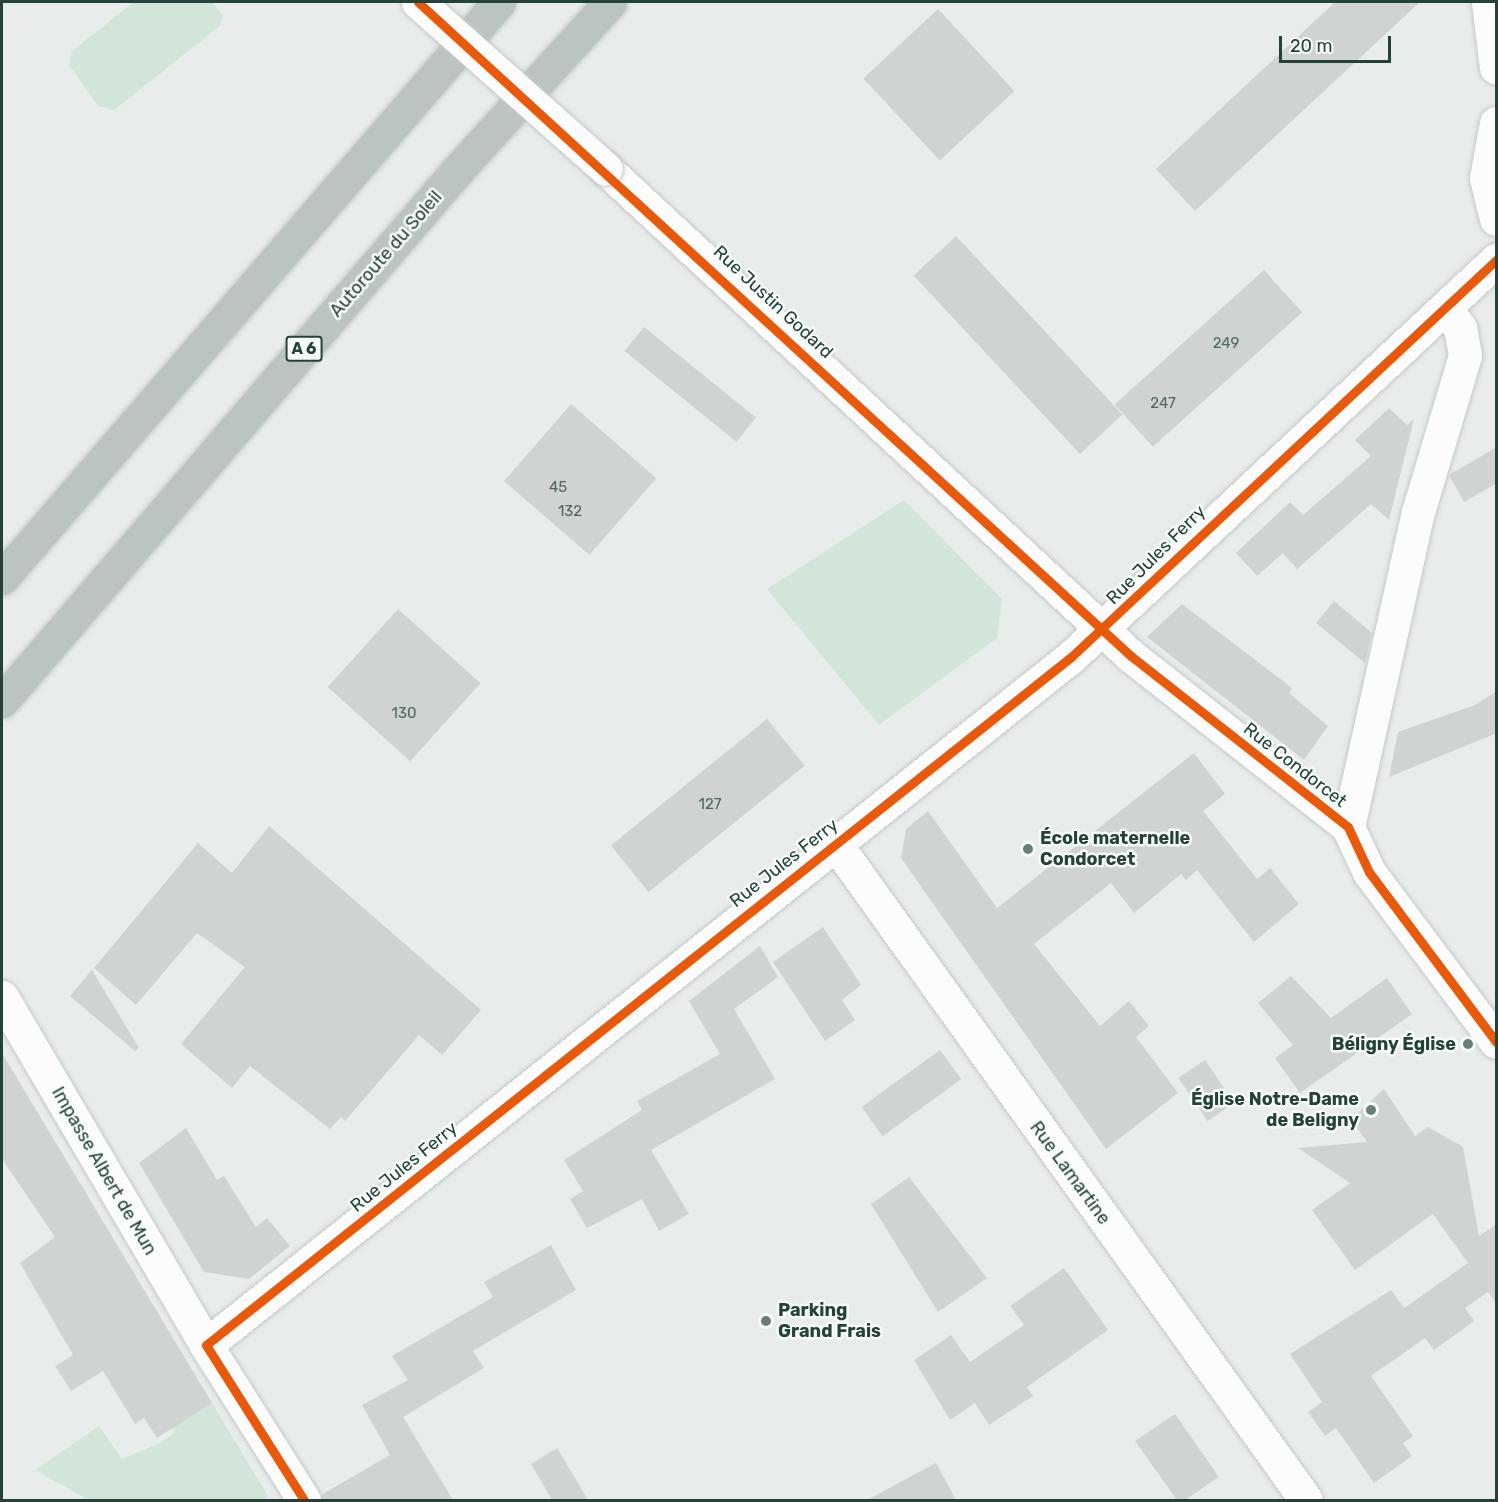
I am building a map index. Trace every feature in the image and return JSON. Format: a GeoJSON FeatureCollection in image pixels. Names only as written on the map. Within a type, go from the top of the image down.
{"type":"FeatureCollection","features":[{"type":"Feature","properties":{"kind":"highway"},"geometry":{"type":"LineString","coordinates":[[2,578],[500,2]]}},
{"type":"Feature","properties":{"kind":"highway","name":"Autoroute du Soleil"},"geometry":{"type":"LineString","coordinates":[[2,701],[456,172],[610,2]]}},
{"type":"Feature","properties":{"kind":"street","name":"Rue Justin Godard"},"geometry":{"type":"LineString","coordinates":[[418,2],[606,169],[1103,630]]}},
{"type":"Feature","properties":{"kind":"street"},"geometry":{"type":"LineString","coordinates":[[1488,2],[1497,68]]}},
{"type":"Feature","properties":{"kind":"street"},"geometry":{"type":"LineString","coordinates":[[1497,123],[1486,178],[1497,219]]}},
{"type":"Feature","properties":{"kind":"street","name":"Rue Jules Ferry"},"geometry":{"type":"LineString","coordinates":[[206,1345],[1103,630],[1204,528],[1497,260]]}},
{"type":"Feature","properties":{"kind":"street","name":"Rue Condorcet"},"geometry":{"type":"LineString","coordinates":[[1348,827],[1418,512],[1465,355],[1460,328],[1446,309]]}},
{"type":"Feature","properties":{"kind":"street","name":"Rue Condorcet"},"geometry":{"type":"LineString","coordinates":[[1103,630],[1348,827],[1369,872],[1497,1042]]}},
{"type":"Feature","properties":{"kind":"street","name":"Rue Lamartine"},"geometry":{"type":"LineString","coordinates":[[836,843],[1306,1500]]}},
{"type":"Feature","properties":{"kind":"street","name":"Impasse Albert de Mun"},"geometry":{"type":"LineString","coordinates":[[2,997],[206,1345]]}},
{"type":"Feature","properties":{"kind":"street"},"geometry":{"type":"LineString","coordinates":[[206,1345],[304,1500]]}},
{"type":"Feature","properties":{"kind":"green space"},"geometry":{"type":"Polygon","coordinates":[[[134,2],[212,2],[223,15],[220,26],[114,110],[98,106],[69,65],[72,51],[134,2]]]}},
{"type":"Feature","properties":{"kind":"green space"},"geometry":{"type":"Polygon","coordinates":[[[904,500],[1002,599],[997,638],[879,725],[767,589],[904,500]]]}},
{"type":"Feature","properties":{"kind":"green space"},"geometry":{"type":"Polygon","coordinates":[[[212,1403],[268,1496],[262,1500],[89,1500],[35,1470],[99,1426],[122,1459],[160,1443],[175,1432],[172,1428],[212,1403]]]}},
{"type":"Feature","properties":{"kind":"building"},"geometry":{"type":"Polygon","coordinates":[[[1335,2],[1420,2],[1195,211],[1156,169],[1335,2]]]}},
{"type":"Feature","properties":{"kind":"building"},"geometry":{"type":"Polygon","coordinates":[[[938,9],[1014,91],[940,160],[863,79],[938,9]]]}},
{"type":"Feature","properties":{"kind":"building"},"geometry":{"type":"Polygon","coordinates":[[[956,236],[1122,414],[1080,454],[914,276],[956,236]]]}},
{"type":"Feature","properties":{"kind":"building"},"geometry":{"type":"Polygon","coordinates":[[[1264,270],[1302,312],[1153,447],[1115,404],[1264,270]]]}},
{"type":"Feature","properties":{"kind":"building"},"geometry":{"type":"Polygon","coordinates":[[[644,327],[756,418],[736,442],[624,351],[644,327]]]}},
{"type":"Feature","properties":{"kind":"building"},"geometry":{"type":"Polygon","coordinates":[[[571,404],[656,478],[589,555],[504,481],[571,404]]]}},
{"type":"Feature","properties":{"kind":"building"},"geometry":{"type":"Polygon","coordinates":[[[1389,408],[1407,425],[1414,419],[1389,520],[1371,504],[1297,569],[1283,553],[1257,576],[1236,553],[1290,502],[1303,515],[1371,456],[1355,440],[1389,408]]]}},
{"type":"Feature","properties":{"kind":"building"},"geometry":{"type":"Polygon","coordinates":[[[1497,447],[1497,483],[1464,502],[1449,475],[1497,447]]]}},
{"type":"Feature","properties":{"kind":"building"},"geometry":{"type":"Polygon","coordinates":[[[1334,601],[1372,633],[1365,663],[1316,623],[1334,601]]]}},
{"type":"Feature","properties":{"kind":"building"},"geometry":{"type":"Polygon","coordinates":[[[1182,604],[1292,688],[1289,693],[1328,726],[1304,760],[1147,637],[1182,604]]]}},
{"type":"Feature","properties":{"kind":"building"},"geometry":{"type":"Polygon","coordinates":[[[398,609],[480,683],[410,761],[328,687],[398,609]]]}},
{"type":"Feature","properties":{"kind":"building"},"geometry":{"type":"Polygon","coordinates":[[[1497,691],[1497,733],[1389,777],[1398,732],[1475,705],[1497,691]]]}},
{"type":"Feature","properties":{"kind":"building"},"geometry":{"type":"Polygon","coordinates":[[[767,719],[805,766],[649,892],[611,845],[767,719]]]}},
{"type":"Feature","properties":{"kind":"building"},"geometry":{"type":"Polygon","coordinates":[[[1194,753],[1225,794],[1203,811],[1257,879],[1270,868],[1299,904],[1254,942],[1197,870],[1186,880],[1181,874],[1134,913],[1111,883],[1034,944],[1100,1026],[1129,1001],[1149,1026],[1136,1037],[1178,1093],[1106,1149],[901,858],[906,829],[928,811],[997,908],[1194,753]]]}},
{"type":"Feature","properties":{"kind":"building"},"geometry":{"type":"Polygon","coordinates":[[[269,826],[481,1010],[442,1055],[419,1035],[345,1121],[341,1117],[330,1129],[250,1066],[232,1088],[181,1044],[245,967],[197,933],[136,1005],[94,968],[198,843],[232,873],[269,826]]]}},
{"type":"Feature","properties":{"kind":"building"},"geometry":{"type":"Polygon","coordinates":[[[823,927],[861,985],[842,1000],[855,1020],[825,1041],[773,962],[823,927]]]}},
{"type":"Feature","properties":{"kind":"building"},"geometry":{"type":"Polygon","coordinates":[[[760,946],[778,977],[734,1009],[775,1079],[651,1150],[689,1214],[659,1231],[642,1199],[587,1228],[570,1199],[583,1191],[564,1160],[642,1110],[637,1101],[720,1054],[689,1001],[760,946]]]}},
{"type":"Feature","properties":{"kind":"building"},"geometry":{"type":"Polygon","coordinates":[[[92,970],[139,1048],[135,1051],[70,996],[92,970]]]}},
{"type":"Feature","properties":{"kind":"building"},"geometry":{"type":"Polygon","coordinates":[[[1291,976],[1331,1018],[1387,978],[1412,1014],[1300,1093],[1275,1058],[1293,1045],[1258,1003],[1291,976]]]}},
{"type":"Feature","properties":{"kind":"building"},"geometry":{"type":"Polygon","coordinates":[[[940,1050],[961,1079],[883,1136],[862,1107],[940,1050]]]}},
{"type":"Feature","properties":{"kind":"building"},"geometry":{"type":"Polygon","coordinates":[[[2,1053],[212,1403],[157,1438],[144,1418],[135,1424],[103,1371],[71,1391],[55,1366],[73,1355],[20,1263],[55,1237],[2,1159],[2,1053]]]}},
{"type":"Feature","properties":{"kind":"building"},"geometry":{"type":"Polygon","coordinates":[[[1205,1060],[1234,1103],[1208,1121],[1178,1078],[1205,1060]]]}},
{"type":"Feature","properties":{"kind":"building"},"geometry":{"type":"Polygon","coordinates":[[[1384,1089],[1415,1136],[1428,1127],[1463,1147],[1479,1236],[1497,1224],[1497,1304],[1488,1292],[1465,1308],[1474,1321],[1434,1350],[1425,1338],[1371,1376],[1413,1436],[1403,1443],[1412,1456],[1374,1483],[1336,1428],[1325,1436],[1308,1412],[1322,1402],[1290,1354],[1391,1290],[1404,1308],[1468,1263],[1433,1214],[1355,1270],[1312,1210],[1350,1183],[1298,1148],[1367,1142],[1351,1119],[1384,1089]]]}},
{"type":"Feature","properties":{"kind":"building"},"geometry":{"type":"Polygon","coordinates":[[[186,1128],[217,1180],[224,1176],[256,1227],[267,1218],[290,1246],[249,1279],[204,1272],[139,1163],[186,1128]]]}},
{"type":"Feature","properties":{"kind":"building"},"geometry":{"type":"Polygon","coordinates":[[[909,1177],[987,1278],[938,1312],[871,1204],[909,1177]]]}},
{"type":"Feature","properties":{"kind":"building"},"geometry":{"type":"Polygon","coordinates":[[[551,1245],[576,1290],[473,1351],[484,1368],[403,1417],[453,1500],[323,1500],[321,1495],[390,1455],[362,1405],[408,1380],[392,1356],[493,1297],[484,1282],[551,1245]]]}},
{"type":"Feature","properties":{"kind":"building"},"geometry":{"type":"Polygon","coordinates":[[[1064,1268],[1108,1330],[1027,1387],[1033,1396],[989,1425],[975,1403],[950,1420],[914,1360],[951,1335],[970,1362],[1024,1325],[1010,1306],[1064,1268]]]}},
{"type":"Feature","properties":{"kind":"building"},"geometry":{"type":"Polygon","coordinates":[[[1175,1414],[1219,1477],[1185,1500],[1177,1500],[1135,1441],[1175,1414]]]}},
{"type":"Feature","properties":{"kind":"building"},"geometry":{"type":"Polygon","coordinates":[[[557,1448],[588,1500],[552,1500],[531,1464],[557,1448]]]}},
{"type":"Feature","properties":{"kind":"building"},"geometry":{"type":"Polygon","coordinates":[[[936,1463],[956,1500],[867,1500],[936,1463]]]}},
{"type":"Feature","properties":{"kind":"cycle path"},"geometry":{"type":"LineString","coordinates":[[418,2],[1131,656],[1348,827],[1369,872],[1496,1042]]}},
{"type":"Feature","properties":{"kind":"cycle path"},"geometry":{"type":"LineString","coordinates":[[304,1500],[206,1345],[1071,657],[1496,260]]}},
{"type":"Feature","properties":{"kind":"place","name":"École maternelle Condorcet"},"geometry":{"type":"Point","coordinates":[1028,849]}},
{"type":"Feature","properties":{"kind":"place","name":"Béligny Église"},"geometry":{"type":"Point","coordinates":[1468,1044]}},
{"type":"Feature","properties":{"kind":"place","name":"Église Notre-Dame de Beligny"},"geometry":{"type":"Point","coordinates":[1371,1110]}},
{"type":"Feature","properties":{"kind":"place","name":"Parking Grand Frais"},"geometry":{"type":"Point","coordinates":[766,1321]}}]}
